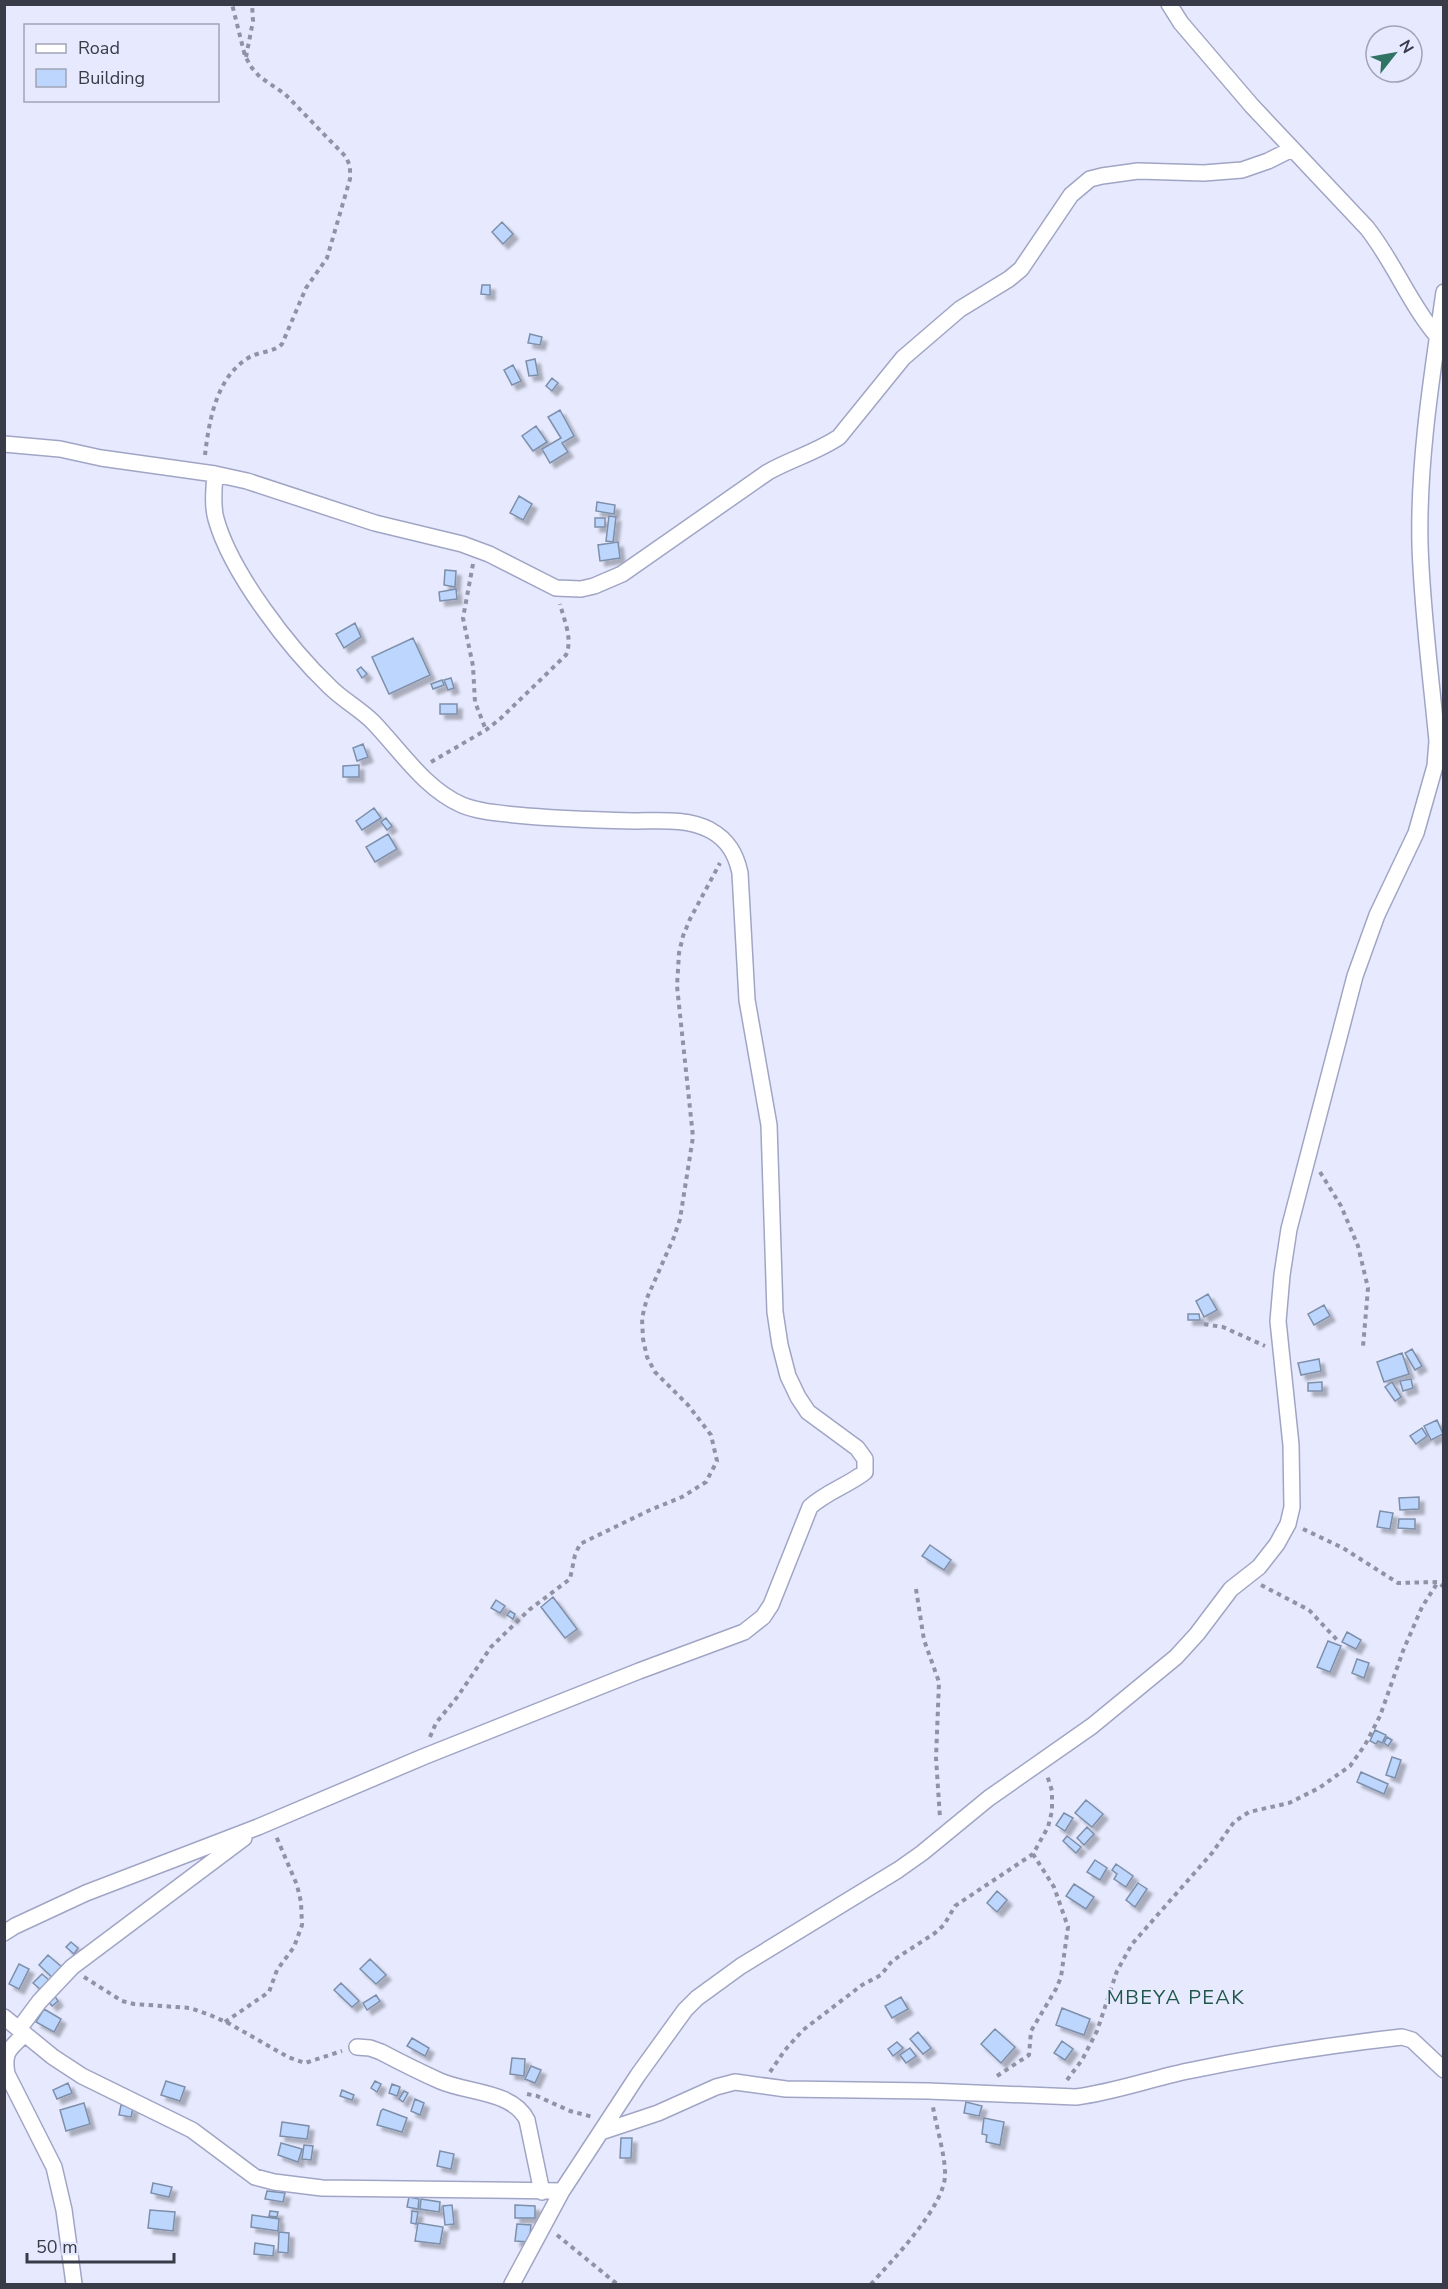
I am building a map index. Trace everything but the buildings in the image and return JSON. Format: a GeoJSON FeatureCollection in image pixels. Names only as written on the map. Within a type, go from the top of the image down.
{"type":"FeatureCollection","features":[{"type":"Feature","properties":{"kind":"street"},"geometry":{"type":"LineString","coordinates":[[1170,4],[1181,22],[1218,68],[1383,247],[1418,310],[1437,336]]}},
{"type":"Feature","properties":{"kind":"street"},"geometry":{"type":"LineString","coordinates":[[4,444],[60,449],[102,458],[209,473],[280,490],[375,523],[474,548],[556,588],[581,589],[609,580],[636,564],[768,472],[790,460],[826,446],[839,437],[903,358],[960,309],[1021,269],[1071,195],[1090,180],[1138,171],[1204,173],[1242,170],[1292,149]]}},
{"type":"Feature","properties":{"kind":"street"},"geometry":{"type":"LineString","coordinates":[[512,2284],[562,2191],[604,2126],[685,2010],[697,1998],[741,1966],[898,1870],[989,1798],[1092,1726],[1176,1657],[1197,1634],[1231,1589],[1259,1568],[1278,1544],[1288,1524],[1292,1507],[1291,1445],[1278,1321],[1284,1256],[1308,1154],[1355,976],[1377,915],[1416,833],[1435,766],[1437,741],[1420,544],[1421,487],[1443,291]]}},
{"type":"Feature","properties":{"kind":"street"},"geometry":{"type":"LineString","coordinates":[[4,1933],[86,1893],[264,1824],[423,1757],[639,1671],[744,1632],[764,1617],[771,1605],[810,1508],[823,1496],[849,1484],[865,1472],[865,1459],[857,1448],[808,1412],[788,1376],[780,1345],[775,1312],[769,1125],[747,1000],[740,873],[731,848],[708,829],[679,821],[556,819],[483,811],[447,797],[417,770],[368,717],[333,690],[303,660],[255,595],[239,570],[217,522],[209,473]]}},
{"type":"Feature","properties":{"kind":"street"},"geometry":{"type":"LineString","coordinates":[[74,2284],[64,2210],[54,2167],[7,2074],[6,2053],[22,2032],[39,2002],[72,1967],[264,1824]]}},
{"type":"Feature","properties":{"kind":"street"},"geometry":{"type":"LineString","coordinates":[[4,2017],[53,2057],[82,2076],[192,2130],[255,2177],[274,2182],[322,2188],[562,2191]]}},
{"type":"Feature","properties":{"kind":"street"},"geometry":{"type":"LineString","coordinates":[[604,2126],[658,2113],[727,2083],[812,2090],[930,2091],[1054,2097],[1095,2095],[1185,2072],[1270,2054],[1402,2037],[1412,2040],[1443,2070]]}},
{"type":"Feature","properties":{"kind":"street"},"geometry":{"type":"LineString","coordinates":[[357,2047],[370,2048],[442,2082],[500,2098],[524,2112],[542,2192]]}},
{"type":"Feature","properties":{"kind":"path"},"geometry":{"type":"LineString","coordinates":[[209,473],[209,432],[219,393],[225,381],[241,363],[257,353],[274,350],[282,344],[306,288],[327,258],[350,179],[350,166],[346,157],[285,94],[260,77],[246,58],[232,4]]}},
{"type":"Feature","properties":{"kind":"path"},"geometry":{"type":"LineString","coordinates":[[246,58],[253,21],[252,4]]}},
{"type":"Feature","properties":{"kind":"path"},"geometry":{"type":"LineString","coordinates":[[474,548],[464,618],[473,666],[474,695],[486,730]]}},
{"type":"Feature","properties":{"kind":"path"},"geometry":{"type":"LineString","coordinates":[[417,770],[486,730],[566,655],[569,646],[568,639],[556,588]]}},
{"type":"Feature","properties":{"kind":"path"},"geometry":{"type":"LineString","coordinates":[[423,1757],[436,1723],[458,1696],[491,1647],[529,1610],[570,1579],[574,1555],[580,1544],[682,1497],[706,1482],[717,1461],[711,1435],[688,1405],[654,1372],[646,1357],[642,1318],[647,1298],[680,1219],[693,1137],[677,986],[679,953],[683,936],[699,900],[731,848]]}},
{"type":"Feature","properties":{"kind":"path"},"geometry":{"type":"LineString","coordinates":[[1308,1154],[1341,1206],[1358,1246],[1368,1288],[1363,1347]]}},
{"type":"Feature","properties":{"kind":"path"},"geometry":{"type":"LineString","coordinates":[[1204,1324],[1223,1327],[1254,1340],[1282,1359]]}},
{"type":"Feature","properties":{"kind":"path"},"geometry":{"type":"LineString","coordinates":[[1288,1524],[1343,1548],[1398,1583],[1438,1582],[1443,1587]]}},
{"type":"Feature","properties":{"kind":"path"},"geometry":{"type":"LineString","coordinates":[[1250,1574],[1263,1588],[1295,1601],[1309,1610],[1338,1641]]}},
{"type":"Feature","properties":{"kind":"path"},"geometry":{"type":"LineString","coordinates":[[1054,2097],[1082,2060],[1097,2031],[1117,1971],[1132,1944],[1212,1853],[1234,1822],[1249,1812],[1289,1803],[1319,1788],[1350,1766],[1365,1745],[1380,1716],[1403,1651],[1422,1607],[1438,1582]]}},
{"type":"Feature","properties":{"kind":"path"},"geometry":{"type":"LineString","coordinates":[[916,1589],[924,1641],[939,1682],[936,1758],[942,1836]]}},
{"type":"Feature","properties":{"kind":"path"},"geometry":{"type":"LineString","coordinates":[[761,2086],[785,2050],[803,2030],[862,1984],[881,1975],[892,1961],[935,1933],[944,1925],[949,1913],[961,1901],[1033,1854],[1048,1827],[1052,1811],[1052,1791],[1042,1760]]}},
{"type":"Feature","properties":{"kind":"path"},"geometry":{"type":"LineString","coordinates":[[225,2022],[269,1992],[277,1970],[294,1947],[302,1925],[301,1902],[297,1885],[264,1824]]}},
{"type":"Feature","properties":{"kind":"path"},"geometry":{"type":"LineString","coordinates":[[975,2094],[1029,2055],[1031,2031],[1052,1996],[1060,1977],[1068,1927],[1054,1887],[1033,1854]]}},
{"type":"Feature","properties":{"kind":"path"},"geometry":{"type":"LineString","coordinates":[[72,1967],[122,2001],[190,2008],[225,2022],[288,2057],[305,2063],[357,2047]]}},
{"type":"Feature","properties":{"kind":"path"},"geometry":{"type":"LineString","coordinates":[[871,2284],[920,2226],[940,2196],[946,2176],[930,2091]]}},
{"type":"Feature","properties":{"kind":"path"},"geometry":{"type":"LineString","coordinates":[[513,2105],[528,2094],[604,2126]]}},
{"type":"Feature","properties":{"kind":"path"},"geometry":{"type":"LineString","coordinates":[[545,2224],[617,2284]]}},
{"type":"Feature","properties":{"kind":"district","name":"MBEYA PEAK"},"geometry":{"type":"Point","coordinates":[1176,1997]}}]}
